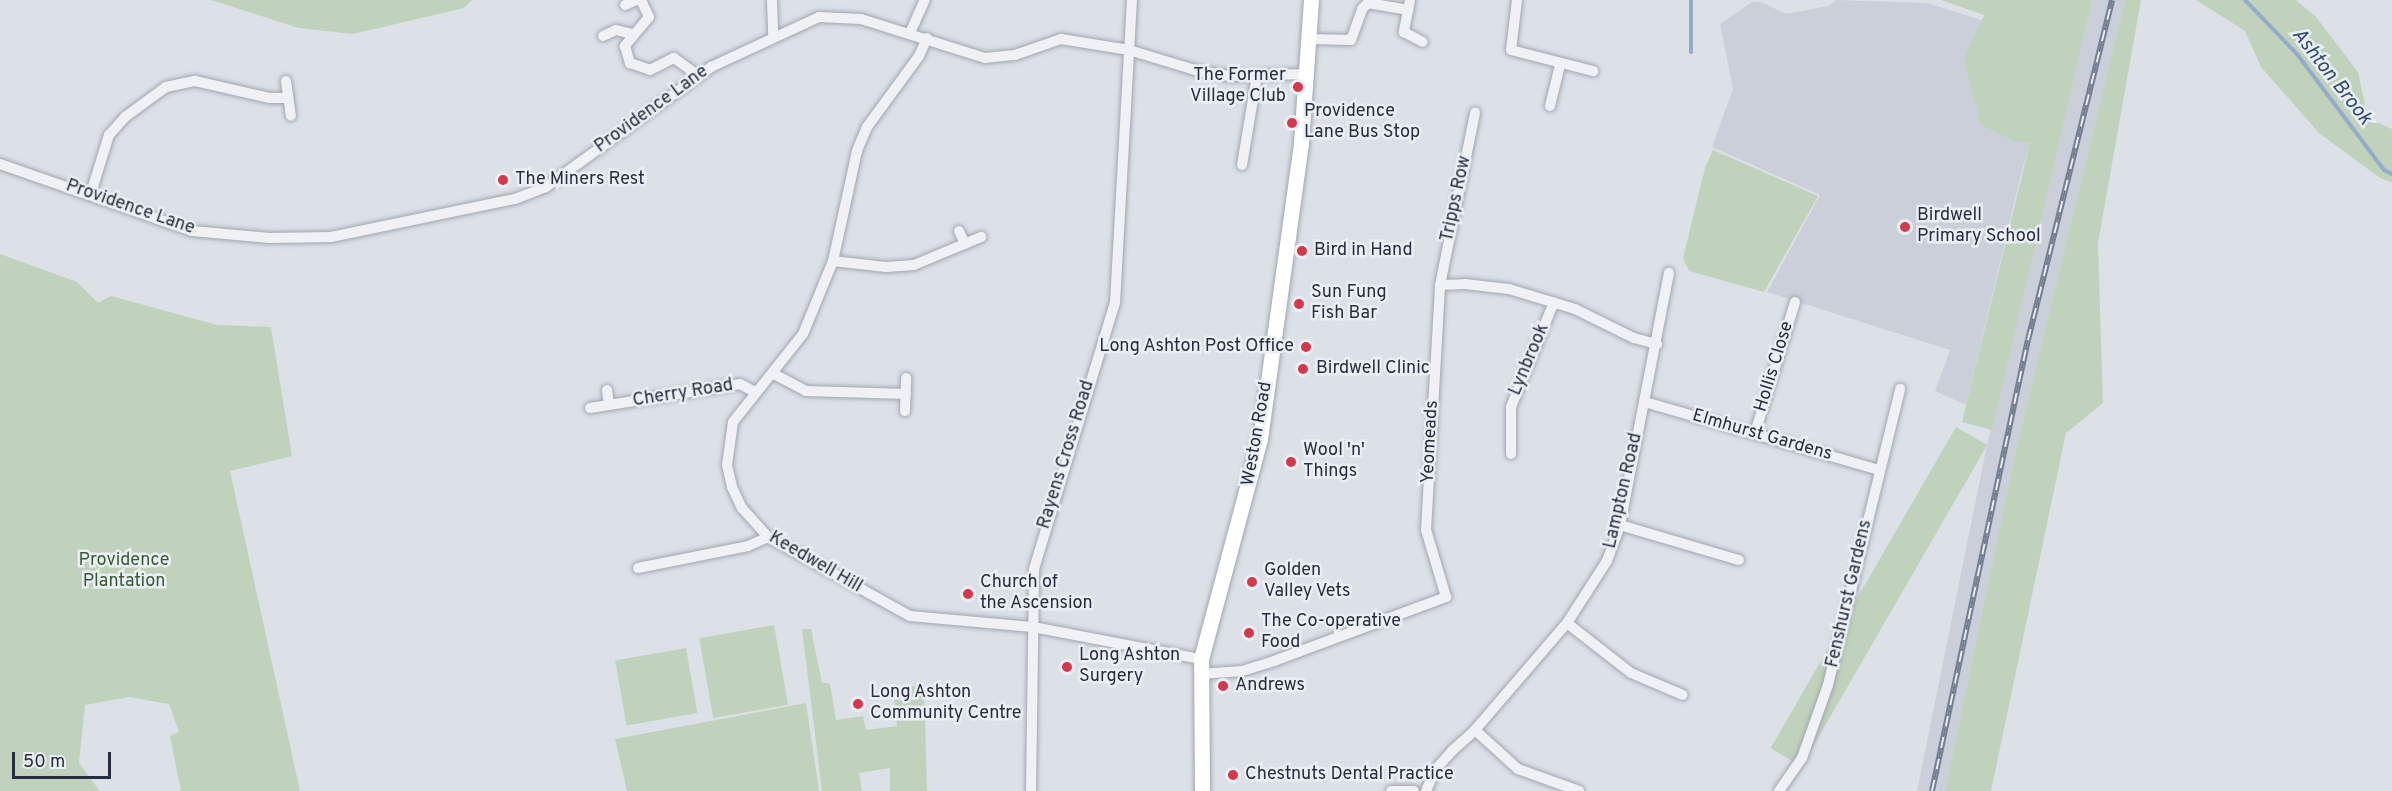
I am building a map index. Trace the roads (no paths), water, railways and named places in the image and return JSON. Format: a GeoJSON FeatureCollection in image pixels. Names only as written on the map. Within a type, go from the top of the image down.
{"type":"FeatureCollection","features":[{"type":"Feature","properties":{"kind":"street"},"geometry":{"type":"LineString","coordinates":[[641,0],[648,17],[632,34],[625,52],[634,67],[650,70],[674,58],[699,76]]}},
{"type":"Feature","properties":{"kind":"street"},"geometry":{"type":"LineString","coordinates":[[772,0],[773,37]]}},
{"type":"Feature","properties":{"kind":"street"},"geometry":{"type":"LineString","coordinates":[[910,33],[925,0]]}},
{"type":"Feature","properties":{"kind":"street","name":"Rayens Cross Road"},"geometry":{"type":"LineString","coordinates":[[1031,791],[1034,569],[1039,545],[1114,303],[1132,0]]}},
{"type":"Feature","properties":{"kind":"street","name":"Weston Road"},"geometry":{"type":"LineString","coordinates":[[1203,791],[1201,666],[1218,586],[1256,464],[1308,74],[1311,0]]}},
{"type":"Feature","properties":{"kind":"street"},"geometry":{"type":"LineString","coordinates":[[1517,0],[1509,42],[1511,50],[1560,65],[1593,71]]}},
{"type":"Feature","properties":{"kind":"street"},"geometry":{"type":"LineString","coordinates":[[1310,39],[1351,40],[1362,9],[1368,3],[1409,5],[1404,32],[1423,42]]}},
{"type":"Feature","properties":{"kind":"street","name":"Providence Lane"},"geometry":{"type":"LineString","coordinates":[[0,164],[211,234],[331,237],[515,199],[546,187],[699,76],[802,22],[839,17],[910,33],[985,58],[1015,55],[1061,39],[1129,50],[1195,70],[1257,75],[1308,74]]}},
{"type":"Feature","properties":{"kind":"street"},"geometry":{"type":"LineString","coordinates":[[603,36],[616,30],[632,34]]}},
{"type":"Feature","properties":{"kind":"street","name":"Keedwell Hill"},"geometry":{"type":"LineString","coordinates":[[927,38],[919,56],[867,127],[857,151],[833,261],[803,334],[774,374],[755,392],[734,422],[727,465],[742,508],[768,537],[910,616],[1033,627],[1201,666],[1242,671],[1446,597]]}},
{"type":"Feature","properties":{"kind":"street"},"geometry":{"type":"LineString","coordinates":[[1550,106],[1560,65]]}},
{"type":"Feature","properties":{"kind":"street"},"geometry":{"type":"LineString","coordinates":[[1242,165],[1257,75]]}},
{"type":"Feature","properties":{"kind":"street"},"geometry":{"type":"LineString","coordinates":[[92,193],[110,135],[125,117],[166,87],[195,81],[270,98],[288,98]]}},
{"type":"Feature","properties":{"kind":"street"},"geometry":{"type":"LineString","coordinates":[[286,81],[291,116]]}},
{"type":"Feature","properties":{"kind":"street","name":"Tripps Row"},"geometry":{"type":"LineString","coordinates":[[1440,285],[1475,112]]}},
{"type":"Feature","properties":{"kind":"street"},"geometry":{"type":"LineString","coordinates":[[959,231],[965,244]]}},
{"type":"Feature","properties":{"kind":"street"},"geometry":{"type":"LineString","coordinates":[[833,261],[898,267],[929,261],[981,237]]}},
{"type":"Feature","properties":{"kind":"street","name":"Lampton Road"},"geometry":{"type":"LineString","coordinates":[[1426,791],[1436,770],[1476,730],[1567,623],[1607,561],[1620,525],[1669,273]]}},
{"type":"Feature","properties":{"kind":"street","name":"Lynbrook"},"geometry":{"type":"LineString","coordinates":[[1440,285],[1488,285],[1554,302],[1595,317],[1634,338],[1657,344]]}},
{"type":"Feature","properties":{"kind":"street","name":"Yeomeads"},"geometry":{"type":"LineString","coordinates":[[1440,285],[1426,530],[1446,597]]}},
{"type":"Feature","properties":{"kind":"street","name":"Lynbrook"},"geometry":{"type":"LineString","coordinates":[[1511,454],[1511,407],[1554,302]]}},
{"type":"Feature","properties":{"kind":"street","name":"Hollis Close"},"geometry":{"type":"LineString","coordinates":[[1755,433],[1795,302]]}},
{"type":"Feature","properties":{"kind":"street"},"geometry":{"type":"LineString","coordinates":[[774,374],[806,391],[906,394]]}},
{"type":"Feature","properties":{"kind":"street"},"geometry":{"type":"LineString","coordinates":[[905,411],[906,378]]}},
{"type":"Feature","properties":{"kind":"street","name":"Cherry Road"},"geometry":{"type":"LineString","coordinates":[[590,408],[740,384],[755,392]]}},
{"type":"Feature","properties":{"kind":"street","name":"Fenshurst Gardens"},"geometry":{"type":"LineString","coordinates":[[1779,791],[1802,758],[1817,721],[1900,389]]}},
{"type":"Feature","properties":{"kind":"street","name":"Cherry Road"},"geometry":{"type":"LineString","coordinates":[[607,390],[609,405]]}},
{"type":"Feature","properties":{"kind":"street","name":"Elmhurst Gardens"},"geometry":{"type":"LineString","coordinates":[[1644,402],[1879,470]]}},
{"type":"Feature","properties":{"kind":"street"},"geometry":{"type":"LineString","coordinates":[[1620,525],[1739,560]]}},
{"type":"Feature","properties":{"kind":"street"},"geometry":{"type":"LineString","coordinates":[[638,568],[748,546],[768,537]]}},
{"type":"Feature","properties":{"kind":"street"},"geometry":{"type":"LineString","coordinates":[[1567,623],[1631,673],[1683,695]]}},
{"type":"Feature","properties":{"kind":"street"},"geometry":{"type":"LineString","coordinates":[[1476,730],[1518,769],[1579,791]]}},
{"type":"Feature","properties":{"kind":"street"},"geometry":{"type":"LineString","coordinates":[[1391,791],[1414,791]]}},
{"type":"Feature","properties":{"kind":"waterway"},"geometry":{"type":"LineString","coordinates":[[1691,0],[1691,52]]}},
{"type":"Feature","properties":{"kind":"waterway","name":"Ashton Brook"},"geometry":{"type":"LineString","coordinates":[[2245,0],[2297,54],[2384,170],[2392,174]]}},
{"type":"Feature","properties":{"kind":"railway"},"geometry":{"type":"LineString","coordinates":[[1932,791],[2028,340],[2112,0]]}},
{"type":"Feature","properties":{"kind":"place","name":"The Former Village Club"},"geometry":{"type":"Point","coordinates":[1298,87]}},
{"type":"Feature","properties":{"kind":"place","name":"Providence Lane Bus Stop"},"geometry":{"type":"Point","coordinates":[1292,123]}},
{"type":"Feature","properties":{"kind":"place","name":"The Miners Rest"},"geometry":{"type":"Point","coordinates":[503,180]}},
{"type":"Feature","properties":{"kind":"place","name":"Birdwell Primary School"},"geometry":{"type":"Point","coordinates":[1905,227]}},
{"type":"Feature","properties":{"kind":"place","name":"Bird in Hand"},"geometry":{"type":"Point","coordinates":[1302,251]}},
{"type":"Feature","properties":{"kind":"place","name":"Sun Fung Fish Bar"},"geometry":{"type":"Point","coordinates":[1299,304]}},
{"type":"Feature","properties":{"kind":"place","name":"Long Ashton Post Office"},"geometry":{"type":"Point","coordinates":[1306,347]}},
{"type":"Feature","properties":{"kind":"place","name":"Birdwell Clinic"},"geometry":{"type":"Point","coordinates":[1303,369]}},
{"type":"Feature","properties":{"kind":"place","name":"Wool 'n' Things"},"geometry":{"type":"Point","coordinates":[1291,462]}},
{"type":"Feature","properties":{"kind":"place","name":"Golden Valley Vets"},"geometry":{"type":"Point","coordinates":[1252,582]}},
{"type":"Feature","properties":{"kind":"place","name":"Church of the Ascension"},"geometry":{"type":"Point","coordinates":[968,594]}},
{"type":"Feature","properties":{"kind":"place","name":"The Co-operative Food"},"geometry":{"type":"Point","coordinates":[1249,633]}},
{"type":"Feature","properties":{"kind":"place","name":"Long Ashton Surgery"},"geometry":{"type":"Point","coordinates":[1067,667]}},
{"type":"Feature","properties":{"kind":"place","name":"Andrews"},"geometry":{"type":"Point","coordinates":[1223,686]}},
{"type":"Feature","properties":{"kind":"place","name":"Long Ashton Community Centre"},"geometry":{"type":"Point","coordinates":[858,704]}},
{"type":"Feature","properties":{"kind":"place","name":"Chestnuts Dental Practice"},"geometry":{"type":"Point","coordinates":[1233,775]}},
{"type":"Feature","properties":{"kind":"park label","name":"Providence Plantation"},"geometry":{"type":"Point","coordinates":[124,572]}}]}
